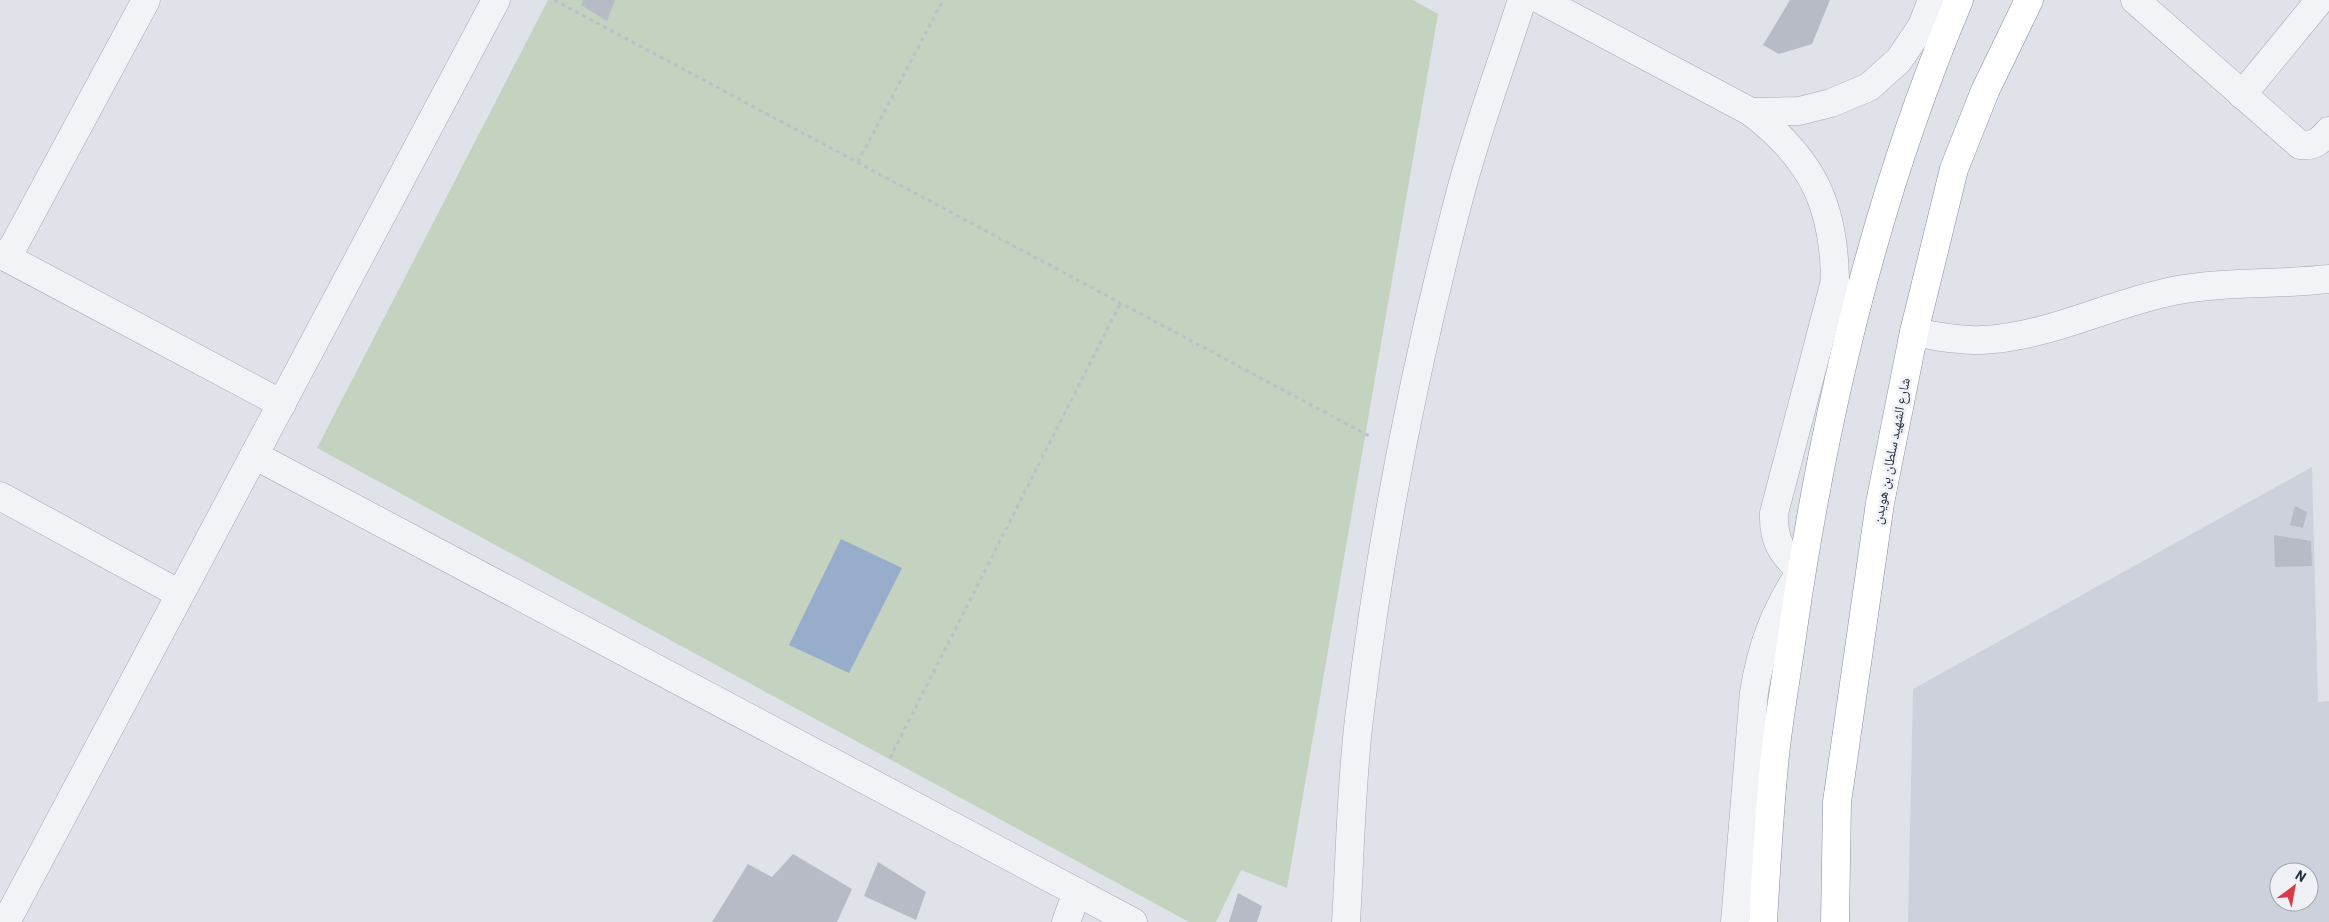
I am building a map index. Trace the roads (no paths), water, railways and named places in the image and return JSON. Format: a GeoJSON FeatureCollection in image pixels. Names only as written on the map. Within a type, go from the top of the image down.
{"type":"FeatureCollection","features":[{"type":"Feature","properties":{"kind":"highway"},"geometry":{"type":"LineString","coordinates":[[1763,922],[1774,764],[1802,571],[1830,411],[1858,300],[1888,196],[1938,50],[1959,0]]}},
{"type":"Feature","properties":{"kind":"highway","name":"شارع الشهيد سلطان بن هويدن"},"geometry":{"type":"LineString","coordinates":[[1835,922],[1837,802],[1880,503],[1914,332],[1954,169],[1985,91],[2033,1]]}},
{"type":"Feature","properties":{"kind":"street"},"geometry":{"type":"LineString","coordinates":[[146,0],[4,256],[282,404]]}},
{"type":"Feature","properties":{"kind":"street"},"geometry":{"type":"LineString","coordinates":[[6,922],[496,0]]}},
{"type":"Feature","properties":{"kind":"street"},"geometry":{"type":"LineString","coordinates":[[1346,922],[1359,722],[1377,587],[1401,452],[1428,324],[1459,196],[1522,0]]}},
{"type":"Feature","properties":{"kind":"street"},"geometry":{"type":"LineString","coordinates":[[1541,0],[1751,112],[1777,132],[1800,157],[1819,193],[1828,216],[1835,248],[1835,281],[1774,513],[1774,526],[1778,543],[1787,558],[1802,571],[1784,597],[1770,625],[1758,666],[1754,692],[1735,922]]}},
{"type":"Feature","properties":{"kind":"street"},"geometry":{"type":"LineString","coordinates":[[1751,112],[1799,112],[1831,103],[1868,87],[1899,60],[1922,26],[1932,0]]}},
{"type":"Feature","properties":{"kind":"street"},"geometry":{"type":"LineString","coordinates":[[2135,0],[2300,145],[2309,146],[2319,143],[2329,130]]}},
{"type":"Feature","properties":{"kind":"street"},"geometry":{"type":"LineString","coordinates":[[2242,95],[2320,0]]}},
{"type":"Feature","properties":{"kind":"street"},"geometry":{"type":"LineString","coordinates":[[1914,332],[1947,338],[1981,340],[2014,337],[2172,291],[2211,285],[2329,279]]}},
{"type":"Feature","properties":{"kind":"street"},"geometry":{"type":"LineString","coordinates":[[254,455],[1133,922]]}},
{"type":"Feature","properties":{"kind":"street"},"geometry":{"type":"LineString","coordinates":[[0,496],[180,594]]}},
{"type":"Feature","properties":{"kind":"street"},"geometry":{"type":"LineString","coordinates":[[1066,922],[1077,892]]}},
{"type":"Feature","properties":{"kind":"water"},"geometry":{"type":"Polygon","coordinates":[[[841,539],[902,568],[849,673],[789,645],[841,539]]]}}]}
